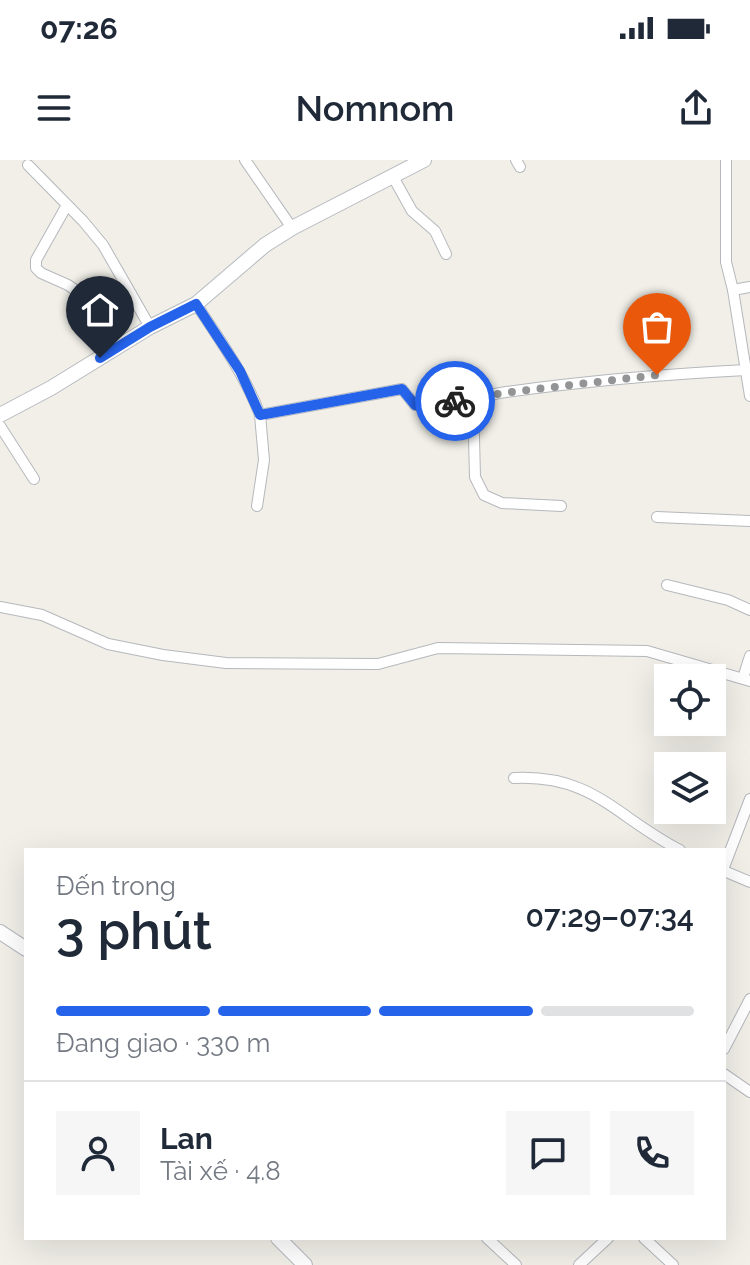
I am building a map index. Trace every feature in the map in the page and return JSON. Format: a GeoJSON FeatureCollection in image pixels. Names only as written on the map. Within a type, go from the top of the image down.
{"type":"FeatureCollection","features":[{"type":"Feature","properties":{"kind":"street"},"geometry":{"type":"LineString","coordinates":[[245,160],[292,228]]}},
{"type":"Feature","properties":{"kind":"street"},"geometry":{"type":"LineString","coordinates":[[0,415],[51,388],[150,327],[196,304],[265,245],[292,228],[424,160]]}},
{"type":"Feature","properties":{"kind":"street"},"geometry":{"type":"LineString","coordinates":[[726,160],[726,262],[750,396]]}},
{"type":"Feature","properties":{"kind":"street"},"geometry":{"type":"LineString","coordinates":[[28,165],[103,245],[150,327]]}},
{"type":"Feature","properties":{"kind":"street"},"geometry":{"type":"LineString","coordinates":[[392,175],[412,211],[435,231],[446,254]]}},
{"type":"Feature","properties":{"kind":"street"},"geometry":{"type":"LineString","coordinates":[[67,205],[36,260],[36,268],[85,297]]}},
{"type":"Feature","properties":{"kind":"street"},"geometry":{"type":"LineString","coordinates":[[733,290],[750,287]]}},
{"type":"Feature","properties":{"kind":"street"},"geometry":{"type":"LineString","coordinates":[[196,304],[240,371],[260,415],[264,460],[257,506]]}},
{"type":"Feature","properties":{"kind":"street"},"geometry":{"type":"LineString","coordinates":[[260,415],[402,389],[415,405],[428,407],[503,393],[657,375],[746,370]]}},
{"type":"Feature","properties":{"kind":"street"},"geometry":{"type":"LineString","coordinates":[[473,398],[475,477],[484,495],[502,503],[561,506]]}},
{"type":"Feature","properties":{"kind":"street"},"geometry":{"type":"LineString","coordinates":[[0,426],[34,479]]}},
{"type":"Feature","properties":{"kind":"street"},"geometry":{"type":"LineString","coordinates":[[657,517],[750,521]]}},
{"type":"Feature","properties":{"kind":"street"},"geometry":{"type":"LineString","coordinates":[[667,585],[728,600],[750,610]]}},
{"type":"Feature","properties":{"kind":"street"},"geometry":{"type":"LineString","coordinates":[[0,607],[42,615],[108,644],[226,663],[378,664],[438,648],[647,651],[747,680],[750,656]]}},
{"type":"Feature","properties":{"kind":"street"},"geometry":{"type":"LineString","coordinates":[[514,778],[546,778],[594,794],[676,848]]}},
{"type":"Feature","properties":{"kind":"street"},"geometry":{"type":"LineString","coordinates":[[726,864],[750,799]]}},
{"type":"Feature","properties":{"kind":"street"},"geometry":{"type":"LineString","coordinates":[[726,870],[750,882]]}},
{"type":"Feature","properties":{"kind":"street"},"geometry":{"type":"LineString","coordinates":[[0,932],[24,948]]}},
{"type":"Feature","properties":{"kind":"street"},"geometry":{"type":"LineString","coordinates":[[726,1045],[750,999]]}},
{"type":"Feature","properties":{"kind":"street"},"geometry":{"type":"LineString","coordinates":[[726,1075],[750,1092]]}},
{"type":"Feature","properties":{"kind":"street"},"geometry":{"type":"LineString","coordinates":[[280,1240],[305,1265]]}},
{"type":"Feature","properties":{"kind":"street"},"geometry":{"type":"LineString","coordinates":[[489,1240],[516,1265]]}},
{"type":"Feature","properties":{"kind":"street"},"geometry":{"type":"LineString","coordinates":[[579,1265],[606,1240]]}},
{"type":"Feature","properties":{"kind":"street"},"geometry":{"type":"LineString","coordinates":[[646,1240],[673,1265]]}},
{"type":"Feature","properties":{"kind":"way so far"},"geometry":{"type":"LineString","coordinates":[[455,401],[657,375]]}},
{"type":"Feature","properties":{"kind":"route"},"geometry":{"type":"LineString","coordinates":[[100,358],[150,327],[196,304],[240,371],[260,415],[402,389],[415,405],[428,407],[455,401]]}}]}
